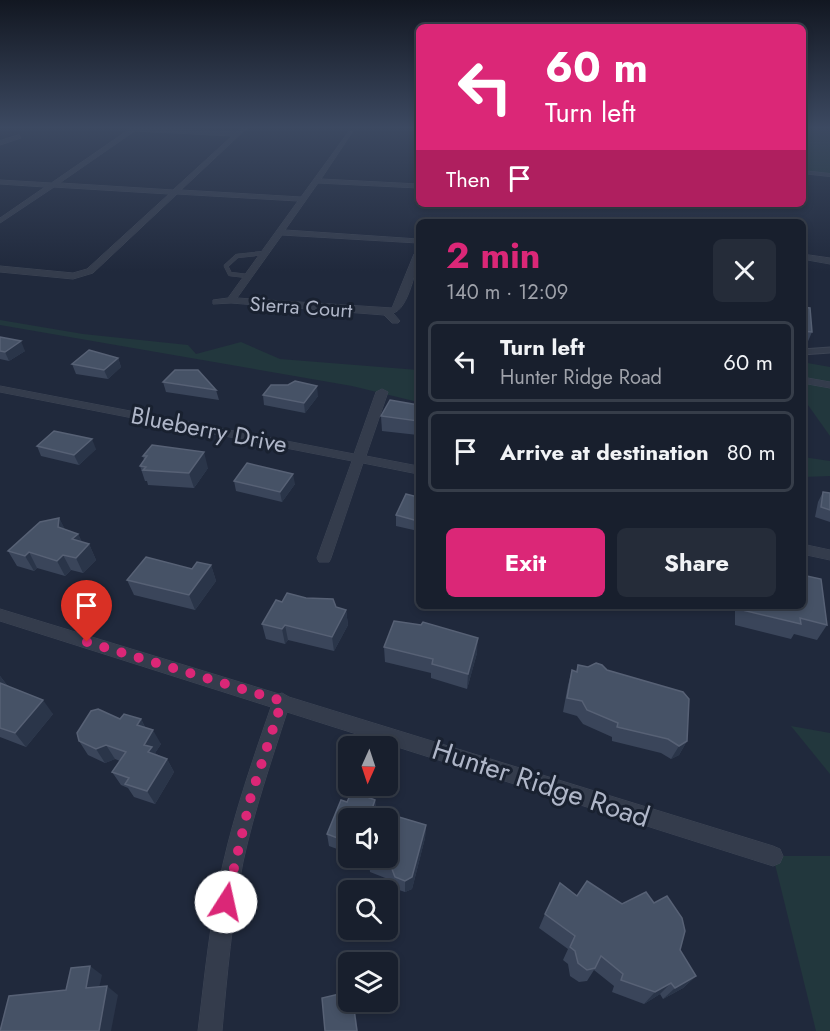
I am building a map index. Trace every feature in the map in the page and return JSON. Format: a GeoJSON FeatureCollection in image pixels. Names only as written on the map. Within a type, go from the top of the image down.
{"type":"FeatureCollection","features":[{"type":"Feature","properties":{"kind":"street"},"geometry":{"type":"LineString","coordinates":[[0,221],[66,175]]}},
{"type":"Feature","properties":{"kind":"street"},"geometry":{"type":"LineString","coordinates":[[0,269],[73,276],[90,271],[193,175]]}},
{"type":"Feature","properties":{"kind":"street"},"geometry":{"type":"LineString","coordinates":[[231,300],[320,175]]}},
{"type":"Feature","properties":{"kind":"street"},"geometry":{"type":"LineString","coordinates":[[316,181],[416,186]]}},
{"type":"Feature","properties":{"kind":"street"},"geometry":{"type":"LineString","coordinates":[[0,182],[303,199]]}},
{"type":"Feature","properties":{"kind":"street"},"geometry":{"type":"LineString","coordinates":[[279,232],[416,241]]}},
{"type":"Feature","properties":{"kind":"street"},"geometry":{"type":"LineString","coordinates":[[806,257],[830,261]]}},
{"type":"Feature","properties":{"kind":"street","name":"Sierra Court"},"geometry":{"type":"LineString","coordinates":[[216,302],[231,300],[387,312],[399,305],[416,259]]}},
{"type":"Feature","properties":{"kind":"street","name":"Sierra Court"},"geometry":{"type":"LineString","coordinates":[[387,312],[395,321]]}},
{"type":"Feature","properties":{"kind":"street"},"geometry":{"type":"LineString","coordinates":[[806,381],[830,385]]}},
{"type":"Feature","properties":{"kind":"street","name":"Blueberry Drive"},"geometry":{"type":"LineString","coordinates":[[0,389],[416,470]]}},
{"type":"Feature","properties":{"kind":"street"},"geometry":{"type":"LineString","coordinates":[[324,558],[382,392]]}},
{"type":"Feature","properties":{"kind":"street"},"geometry":{"type":"LineString","coordinates":[[806,550],[830,555]]}},
{"type":"Feature","properties":{"kind":"street","name":"Hunter Ridge Road"},"geometry":{"type":"LineString","coordinates":[[0,615],[282,701],[772,856]]}},
{"type":"Feature","properties":{"kind":"street"},"geometry":{"type":"LineString","coordinates":[[210,1031],[219,941],[233,863],[251,796],[282,701]]}},
{"type":"Feature","properties":{"kind":"lane"},"geometry":{"type":"LineString","coordinates":[[247,276],[230,274],[226,266],[237,256],[264,253]]}},
{"type":"Feature","properties":{"kind":"lane"},"geometry":{"type":"LineString","coordinates":[[806,352],[830,350]]}},
{"type":"Feature","properties":{"kind":"green space"},"geometry":{"type":"Polygon","coordinates":[[[0,320],[83,334],[188,345],[196,354],[241,342],[280,359],[416,370],[416,402],[352,386],[0,325],[0,320]]]}},
{"type":"Feature","properties":{"kind":"green space"},"geometry":{"type":"Polygon","coordinates":[[[806,363],[830,367],[830,436],[806,402],[806,363]]]}},
{"type":"Feature","properties":{"kind":"green space"},"geometry":{"type":"Polygon","coordinates":[[[806,457],[830,461],[830,476],[806,477],[806,457]]]}},
{"type":"Feature","properties":{"kind":"green space"},"geometry":{"type":"Polygon","coordinates":[[[791,726],[830,733],[830,774],[791,726]]]}},
{"type":"Feature","properties":{"kind":"green space"},"geometry":{"type":"Polygon","coordinates":[[[773,856],[830,856],[830,1031],[816,1031],[773,856]]]}},
{"type":"Feature","properties":{"kind":"building"},"geometry":{"type":"Polygon","coordinates":[[[806,308],[810,308],[812,332],[806,331],[806,308]]]}},
{"type":"Feature","properties":{"kind":"building"},"geometry":{"type":"Polygon","coordinates":[[[0,337],[21,341],[5,352],[0,351],[0,337]]]}},
{"type":"Feature","properties":{"kind":"building"},"geometry":{"type":"Polygon","coordinates":[[[89,350],[118,358],[104,370],[72,364],[89,350]]]}},
{"type":"Feature","properties":{"kind":"building"},"geometry":{"type":"Polygon","coordinates":[[[175,370],[198,370],[216,390],[163,382],[175,370]]]}},
{"type":"Feature","properties":{"kind":"building"},"geometry":{"type":"Polygon","coordinates":[[[295,381],[317,386],[304,403],[263,395],[271,385],[288,385],[295,381]]]}},
{"type":"Feature","properties":{"kind":"building"},"geometry":{"type":"Polygon","coordinates":[[[390,400],[416,405],[416,421],[381,416],[390,400]]]}},
{"type":"Feature","properties":{"kind":"building"},"geometry":{"type":"Polygon","coordinates":[[[54,431],[92,439],[74,455],[37,446],[54,431]]]}},
{"type":"Feature","properties":{"kind":"building"},"geometry":{"type":"Polygon","coordinates":[[[152,445],[204,452],[189,473],[143,470],[146,467],[140,466],[147,456],[143,456],[152,445]]]}},
{"type":"Feature","properties":{"kind":"building"},"geometry":{"type":"Polygon","coordinates":[[[247,463],[293,474],[280,492],[234,481],[247,463]]]}},
{"type":"Feature","properties":{"kind":"building"},"geometry":{"type":"Polygon","coordinates":[[[823,492],[830,493],[830,510],[821,507],[823,492]]]}},
{"type":"Feature","properties":{"kind":"building"},"geometry":{"type":"Polygon","coordinates":[[[406,494],[416,496],[416,520],[396,515],[406,494]]]}},
{"type":"Feature","properties":{"kind":"building"},"geometry":{"type":"Polygon","coordinates":[[[59,518],[58,527],[78,534],[72,539],[89,544],[76,558],[63,555],[57,561],[29,552],[25,556],[8,551],[40,522],[59,518]]]}},
{"type":"Feature","properties":{"kind":"building"},"geometry":{"type":"Polygon","coordinates":[[[146,557],[192,569],[197,562],[211,565],[189,595],[127,580],[146,557]]]}},
{"type":"Feature","properties":{"kind":"building"},"geometry":{"type":"Polygon","coordinates":[[[806,576],[821,579],[827,625],[800,618],[801,624],[742,610],[806,609],[806,576]]]}},
{"type":"Feature","properties":{"kind":"building"},"geometry":{"type":"Polygon","coordinates":[[[287,593],[306,598],[333,599],[336,607],[346,610],[332,637],[285,625],[282,629],[262,624],[276,600],[282,602],[287,593]]]}},
{"type":"Feature","properties":{"kind":"building"},"geometry":{"type":"Polygon","coordinates":[[[394,621],[421,625],[423,622],[478,638],[468,674],[432,664],[433,659],[384,647],[394,621]]]}},
{"type":"Feature","properties":{"kind":"building"},"geometry":{"type":"Polygon","coordinates":[[[596,663],[607,670],[683,692],[689,699],[687,741],[679,746],[668,739],[617,727],[618,723],[587,710],[582,701],[567,698],[572,670],[577,672],[578,665],[588,667],[596,663]]]}},
{"type":"Feature","properties":{"kind":"building"},"geometry":{"type":"Polygon","coordinates":[[[0,683],[43,700],[15,733],[0,728],[0,683]]]}},
{"type":"Feature","properties":{"kind":"building"},"geometry":{"type":"Polygon","coordinates":[[[98,709],[120,719],[124,714],[141,719],[137,725],[153,730],[144,745],[152,747],[148,752],[167,759],[147,791],[125,784],[129,778],[112,772],[126,752],[106,745],[96,749],[79,741],[77,733],[91,711],[98,709]]]}},
{"type":"Feature","properties":{"kind":"building"},"geometry":{"type":"Polygon","coordinates":[[[350,796],[365,796],[375,800],[372,808],[338,808],[338,838],[327,834],[341,800],[347,802],[350,796]]]}},
{"type":"Feature","properties":{"kind":"building"},"geometry":{"type":"Polygon","coordinates":[[[398,817],[426,825],[412,877],[405,881],[395,877],[389,868],[398,868],[398,817]]]}},
{"type":"Feature","properties":{"kind":"building"},"geometry":{"type":"Polygon","coordinates":[[[587,881],[622,904],[646,892],[654,903],[667,896],[682,918],[685,931],[680,950],[696,976],[675,988],[671,983],[655,992],[621,980],[623,974],[601,956],[595,968],[587,970],[578,963],[575,951],[570,947],[575,936],[545,914],[560,883],[577,896],[587,881]]]}},
{"type":"Feature","properties":{"kind":"building"},"geometry":{"type":"Polygon","coordinates":[[[90,966],[86,988],[107,986],[99,1031],[0,1031],[9,996],[66,990],[71,968],[90,966]]]}},
{"type":"Feature","properties":{"kind":"building"},"geometry":{"type":"Polygon","coordinates":[[[338,994],[338,1012],[354,1012],[357,1031],[325,1031],[322,998],[338,994]]]}},
{"type":"Feature","properties":{"kind":"route"},"geometry":{"type":"LineString","coordinates":[[87,642],[282,701],[251,796],[233,863],[226,902]]}}]}
